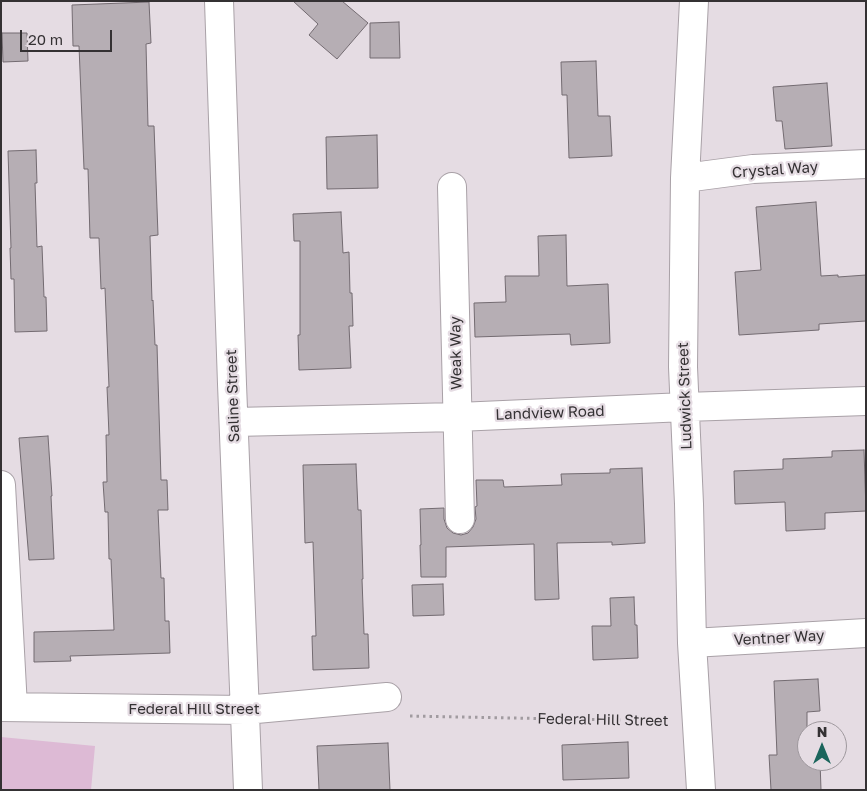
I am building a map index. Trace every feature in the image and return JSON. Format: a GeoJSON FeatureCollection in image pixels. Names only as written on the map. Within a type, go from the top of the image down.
{"type":"FeatureCollection","features":[{"type":"Feature","properties":{"kind":"street","name":"Saline Street"},"geometry":{"type":"LineString","coordinates":[[219,1],[248,790]]}},
{"type":"Feature","properties":{"kind":"street","name":"Ludwick Street"},"geometry":{"type":"LineString","coordinates":[[694,1],[685,178],[683,367],[689,504],[692,643],[701,790]]}},
{"type":"Feature","properties":{"kind":"street","name":"Crystal Way"},"geometry":{"type":"LineString","coordinates":[[685,178],[753,169],[866,164]]}},
{"type":"Feature","properties":{"kind":"street","name":"Weak Way"},"geometry":{"type":"LineString","coordinates":[[452,187],[460,519]]}},
{"type":"Feature","properties":{"kind":"street","name":"Landview Road"},"geometry":{"type":"LineString","coordinates":[[234,422],[458,417],[866,401]]}},
{"type":"Feature","properties":{"kind":"street"},"geometry":{"type":"LineString","coordinates":[[1,485],[7,707]]}},
{"type":"Feature","properties":{"kind":"street","name":"Ventner Way"},"geometry":{"type":"LineString","coordinates":[[692,643],[866,633]]}},
{"type":"Feature","properties":{"kind":"street","name":"Federal Hill Street"},"geometry":{"type":"LineString","coordinates":[[7,707],[245,710],[387,697]]}},
{"type":"Feature","properties":{"kind":"path","name":"Federal Hill Street"},"geometry":{"type":"LineString","coordinates":[[409,716],[697,721]]}},
{"type":"Feature","properties":{"kind":"shaded area"},"geometry":{"type":"Polygon","coordinates":[[[1,737],[95,746],[91,790],[1,790],[1,737]]]}},
{"type":"Feature","properties":{"kind":"building"},"geometry":{"type":"Polygon","coordinates":[[[293,1],[342,1],[368,23],[337,59],[309,35],[318,24],[293,1]]]}},
{"type":"Feature","properties":{"kind":"building"},"geometry":{"type":"Polygon","coordinates":[[[149,2],[151,43],[146,44],[148,126],[154,126],[158,235],[150,236],[152,301],[155,345],[157,345],[161,480],[167,480],[168,510],[158,510],[161,578],[164,578],[165,621],[169,621],[170,653],[70,656],[71,661],[34,662],[34,632],[114,630],[108,512],[105,512],[103,482],[107,482],[106,435],[109,435],[105,288],[101,289],[99,238],[90,238],[88,169],[84,169],[79,46],[73,46],[72,5],[149,2]]]}},
{"type":"Feature","properties":{"kind":"building"},"geometry":{"type":"Polygon","coordinates":[[[399,22],[400,58],[370,58],[370,23],[399,22]]]}},
{"type":"Feature","properties":{"kind":"building"},"geometry":{"type":"Polygon","coordinates":[[[2,33],[27,33],[28,61],[3,62],[2,33]]]}},
{"type":"Feature","properties":{"kind":"building"},"geometry":{"type":"Polygon","coordinates":[[[596,61],[598,116],[610,116],[612,156],[569,158],[567,95],[562,95],[561,62],[596,61]]]}},
{"type":"Feature","properties":{"kind":"building"},"geometry":{"type":"Polygon","coordinates":[[[827,83],[832,146],[785,149],[782,121],[776,121],[773,87],[827,83]]]}},
{"type":"Feature","properties":{"kind":"building"},"geometry":{"type":"Polygon","coordinates":[[[377,135],[378,188],[327,189],[326,137],[377,135]]]}},
{"type":"Feature","properties":{"kind":"building"},"geometry":{"type":"Polygon","coordinates":[[[36,150],[37,247],[42,246],[47,331],[15,332],[14,279],[11,279],[8,151],[36,150]]]}},
{"type":"Feature","properties":{"kind":"building"},"geometry":{"type":"Polygon","coordinates":[[[816,202],[821,276],[866,275],[866,321],[819,324],[819,330],[739,335],[735,272],[761,270],[756,207],[816,202]]]}},
{"type":"Feature","properties":{"kind":"building"},"geometry":{"type":"Polygon","coordinates":[[[341,212],[343,253],[349,252],[350,293],[352,293],[353,326],[349,326],[351,368],[299,370],[300,241],[294,241],[293,214],[341,212]]]}},
{"type":"Feature","properties":{"kind":"building"},"geometry":{"type":"Polygon","coordinates":[[[566,235],[567,286],[608,284],[610,343],[571,345],[570,334],[475,337],[474,303],[506,302],[505,276],[539,276],[538,236],[566,235]]]}},
{"type":"Feature","properties":{"kind":"building"},"geometry":{"type":"Polygon","coordinates":[[[48,436],[54,559],[29,560],[19,438],[48,436]]]}},
{"type":"Feature","properties":{"kind":"building"},"geometry":{"type":"Polygon","coordinates":[[[864,450],[866,511],[825,513],[825,529],[786,531],[785,502],[735,504],[734,471],[783,469],[783,459],[832,457],[832,451],[864,450]]]}},
{"type":"Feature","properties":{"kind":"building"},"geometry":{"type":"Polygon","coordinates":[[[356,464],[358,510],[361,510],[364,634],[368,634],[369,668],[313,670],[312,636],[316,636],[313,542],[305,543],[303,465],[356,464]]]}},
{"type":"Feature","properties":{"kind":"building"},"geometry":{"type":"Polygon","coordinates":[[[642,468],[645,543],[612,545],[612,542],[557,543],[559,599],[535,600],[534,544],[446,547],[446,577],[421,577],[420,509],[444,508],[444,519],[447,528],[453,533],[461,535],[468,533],[476,519],[476,480],[503,480],[504,487],[562,485],[561,474],[610,473],[610,469],[642,468]]]}},
{"type":"Feature","properties":{"kind":"building"},"geometry":{"type":"Polygon","coordinates":[[[443,584],[444,615],[413,616],[412,585],[443,584]]]}},
{"type":"Feature","properties":{"kind":"building"},"geometry":{"type":"Polygon","coordinates":[[[634,597],[638,658],[593,660],[592,626],[611,626],[610,598],[634,597]]]}},
{"type":"Feature","properties":{"kind":"building"},"geometry":{"type":"Polygon","coordinates":[[[818,679],[820,711],[807,712],[807,721],[797,721],[797,771],[820,771],[821,790],[771,790],[769,755],[777,755],[774,681],[818,679]]]}},
{"type":"Feature","properties":{"kind":"building"},"geometry":{"type":"Polygon","coordinates":[[[628,742],[629,778],[563,780],[562,745],[628,742]]]}},
{"type":"Feature","properties":{"kind":"building"},"geometry":{"type":"Polygon","coordinates":[[[388,743],[390,790],[319,790],[317,746],[388,743]]]}}]}
